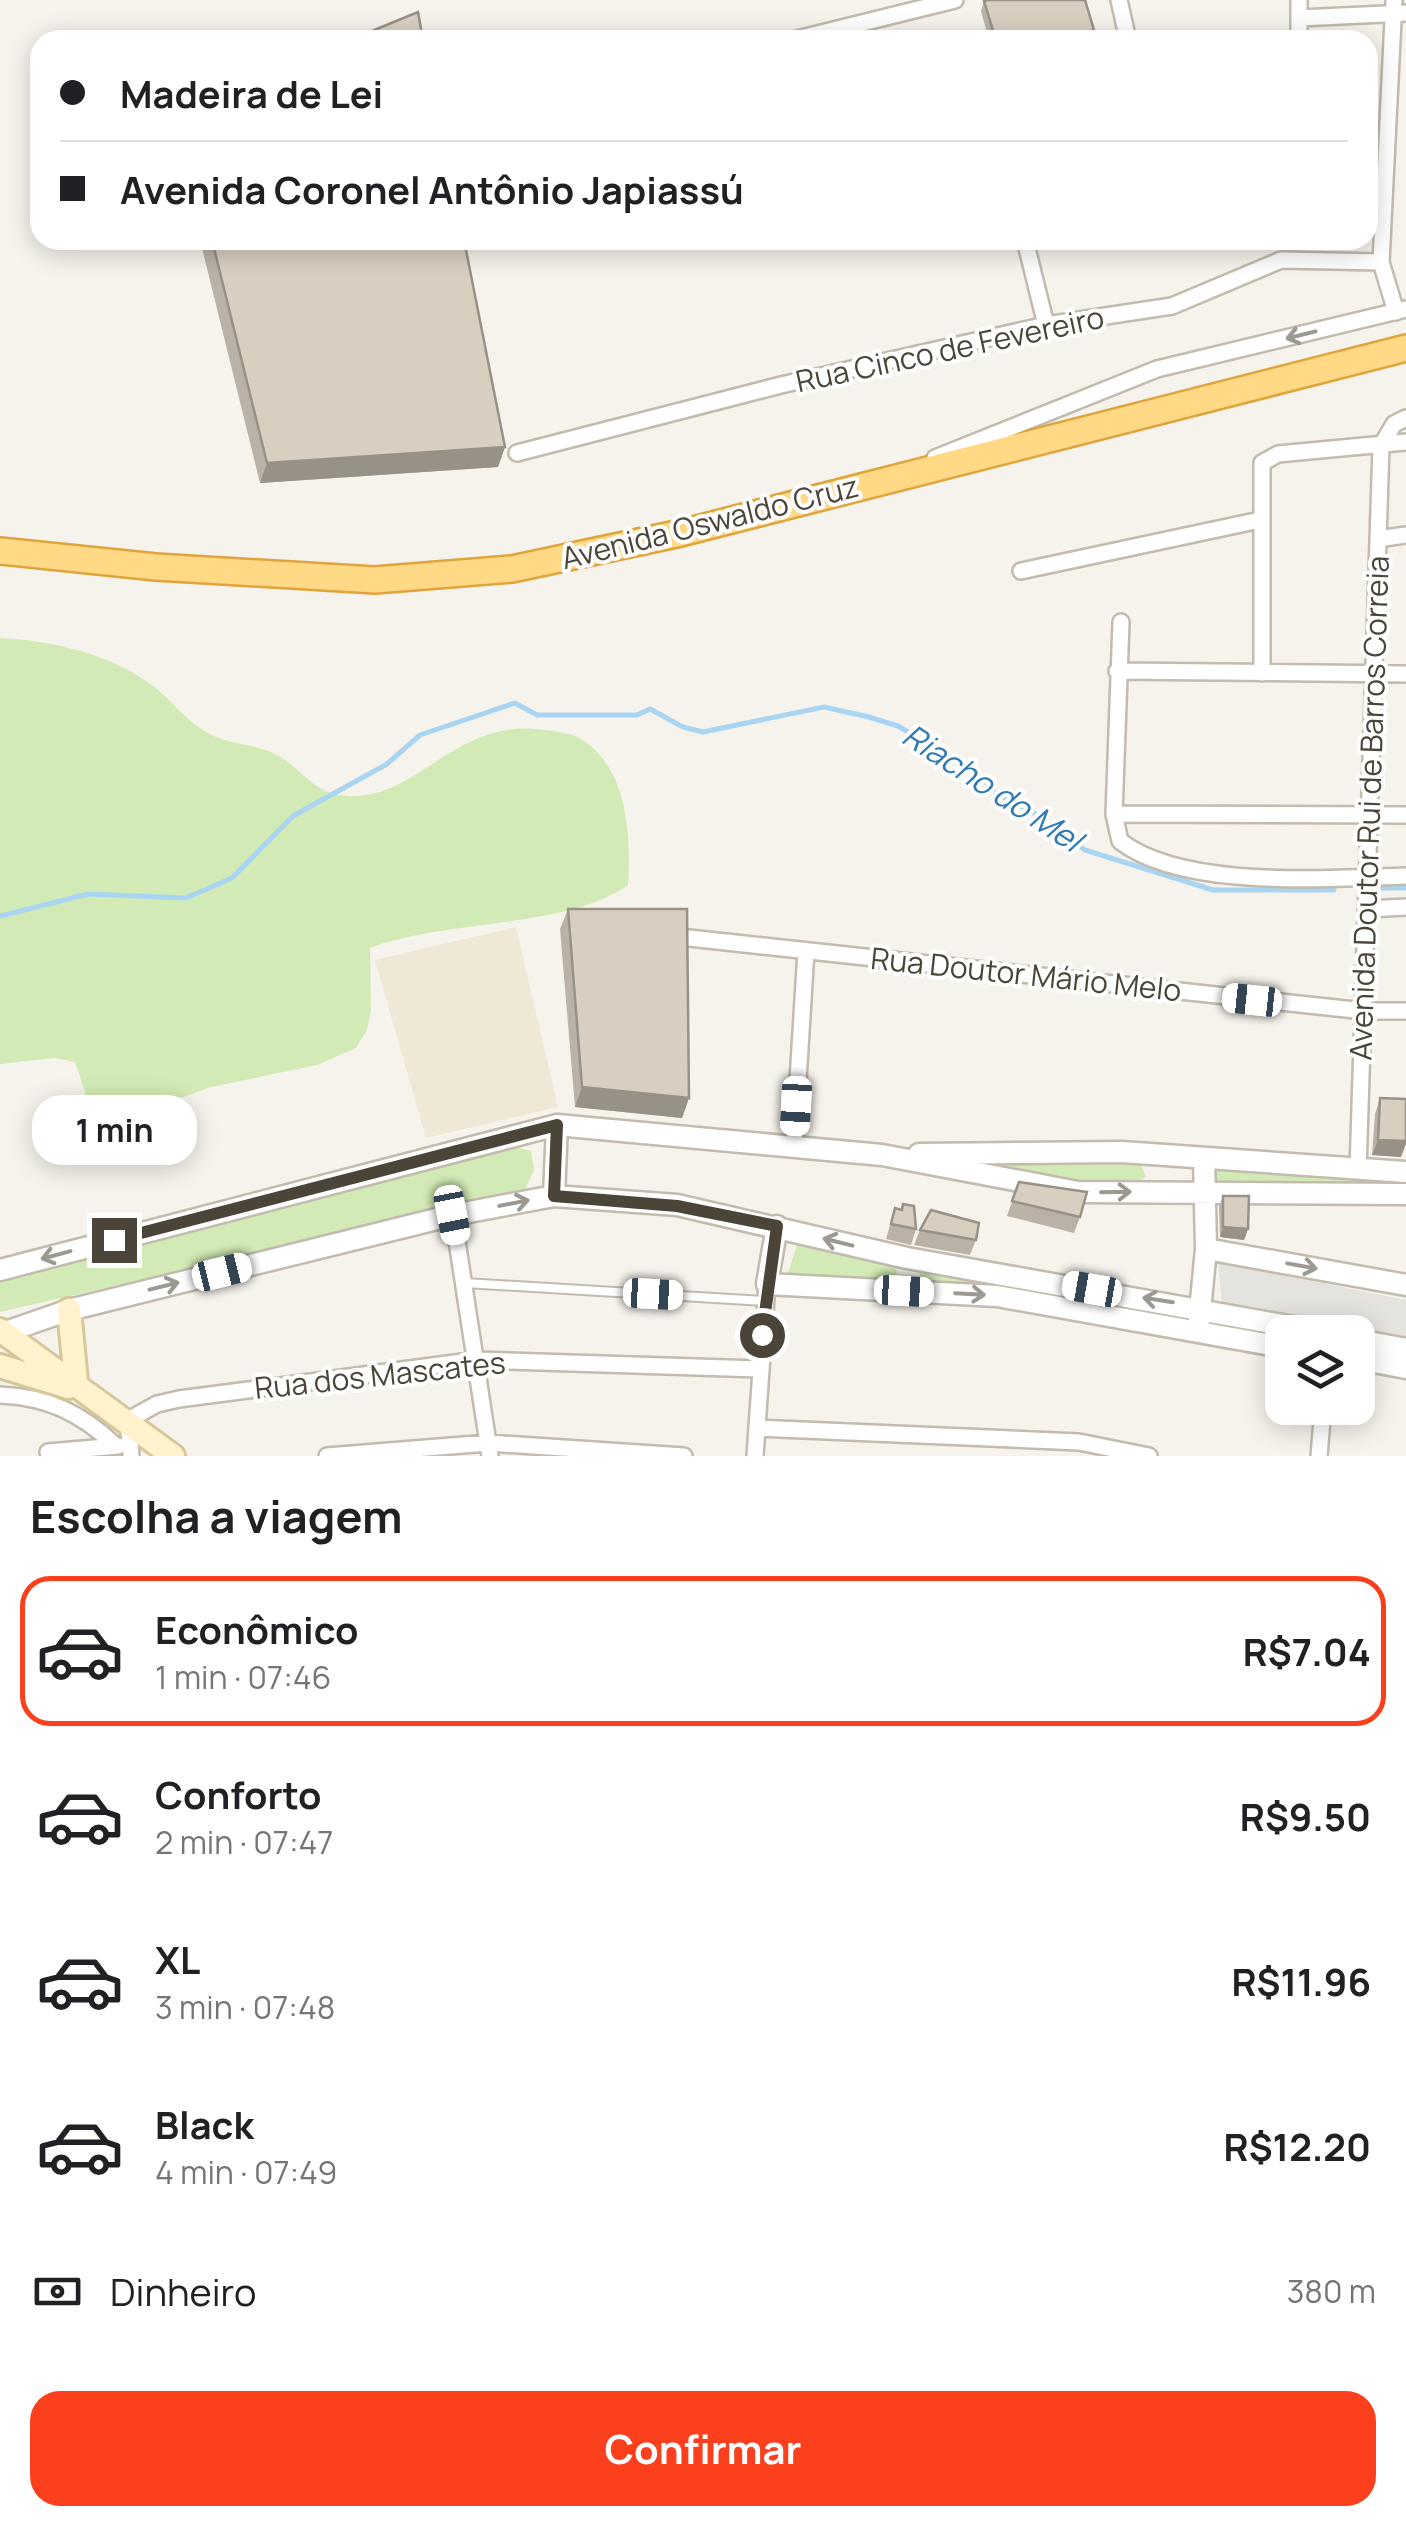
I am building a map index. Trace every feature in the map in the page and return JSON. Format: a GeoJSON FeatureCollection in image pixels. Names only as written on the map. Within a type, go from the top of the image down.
{"type":"FeatureCollection","features":[{"type":"Feature","properties":{"kind":"highway","name":"Avenida Oswaldo Cruz"},"geometry":{"type":"LineString","coordinates":[[0,551],[270,575],[375,580],[444,576],[580,558],[1406,348]]}},
{"type":"Feature","properties":{"kind":"main road"},"geometry":{"type":"LineString","coordinates":[[69,1310],[76,1381]]}},
{"type":"Feature","properties":{"kind":"main road"},"geometry":{"type":"LineString","coordinates":[[1,1332],[76,1381],[173,1456]]}},
{"type":"Feature","properties":{"kind":"main road"},"geometry":{"type":"LineString","coordinates":[[0,1366],[100,1399]]}},
{"type":"Feature","properties":{"kind":"street"},"geometry":{"type":"LineString","coordinates":[[830,30],[955,0]]}},
{"type":"Feature","properties":{"kind":"street"},"geometry":{"type":"LineString","coordinates":[[1119,0],[1126,30]]}},
{"type":"Feature","properties":{"kind":"street"},"geometry":{"type":"LineString","coordinates":[[1299,0],[1300,30]]}},
{"type":"Feature","properties":{"kind":"street"},"geometry":{"type":"LineString","coordinates":[[870,484],[1158,369],[1401,310],[1381,262],[1398,8],[1299,18]]}},
{"type":"Feature","properties":{"kind":"street"},"geometry":{"type":"LineString","coordinates":[[1027,250],[1046,325]]}},
{"type":"Feature","properties":{"kind":"street","name":"Rua Cinco de Fevereiro"},"geometry":{"type":"LineString","coordinates":[[518,453],[781,385],[1046,325],[1172,306],[1292,250]]}},
{"type":"Feature","properties":{"kind":"street","name":"Rua Cinco de Fevereiro"},"geometry":{"type":"LineString","coordinates":[[1308,250],[1381,262]]}},
{"type":"Feature","properties":{"kind":"street"},"geometry":{"type":"LineString","coordinates":[[1380,446],[1394,424],[1406,418]]}},
{"type":"Feature","properties":{"kind":"street"},"geometry":{"type":"LineString","coordinates":[[1262,673],[1260,473],[1268,458],[1406,442]]}},
{"type":"Feature","properties":{"kind":"street","name":"Avenida Doutor Rui de Barros Correia"},"geometry":{"type":"LineString","coordinates":[[1358,1170],[1380,446]]}},
{"type":"Feature","properties":{"kind":"street"},"geometry":{"type":"LineString","coordinates":[[1021,571],[1260,520]]}},
{"type":"Feature","properties":{"kind":"street"},"geometry":{"type":"LineString","coordinates":[[1378,538],[1406,535]]}},
{"type":"Feature","properties":{"kind":"street"},"geometry":{"type":"LineString","coordinates":[[1121,622],[1114,814],[1117,834],[1128,846],[1196,870],[1237,877],[1406,876]]}},
{"type":"Feature","properties":{"kind":"street"},"geometry":{"type":"LineString","coordinates":[[1117,671],[1406,674]]}},
{"type":"Feature","properties":{"kind":"street"},"geometry":{"type":"LineString","coordinates":[[1114,814],[1370,818],[1406,815]]}},
{"type":"Feature","properties":{"kind":"street"},"geometry":{"type":"LineString","coordinates":[[1368,909],[1406,908]]}},
{"type":"Feature","properties":{"kind":"street","name":"Rua Doutor Mário Melo"},"geometry":{"type":"LineString","coordinates":[[689,938],[1364,1011],[1406,1011]]}},
{"type":"Feature","properties":{"kind":"street"},"geometry":{"type":"LineString","coordinates":[[794,1145],[806,951]]}},
{"type":"Feature","properties":{"kind":"street"},"geometry":{"type":"LineString","coordinates":[[554,1196],[557,1125]]}},
{"type":"Feature","properties":{"kind":"street"},"geometry":{"type":"LineString","coordinates":[[0,1270],[557,1125],[882,1155],[1078,1192],[1406,1194]]}},
{"type":"Feature","properties":{"kind":"street"},"geometry":{"type":"LineString","coordinates":[[882,1155],[1009,1150],[1156,1153],[1406,1172]]}},
{"type":"Feature","properties":{"kind":"street"},"geometry":{"type":"LineString","coordinates":[[1005,1180],[999,1164],[1009,1150]]}},
{"type":"Feature","properties":{"kind":"street"},"geometry":{"type":"LineString","coordinates":[[1154,1192],[1156,1153]]}},
{"type":"Feature","properties":{"kind":"street"},"geometry":{"type":"LineString","coordinates":[[1196,1333],[1206,1250],[1204,1158]]}},
{"type":"Feature","properties":{"kind":"street"},"geometry":{"type":"LineString","coordinates":[[1,1332],[69,1310],[452,1215],[554,1196],[677,1206],[907,1258],[1265,1321]]}},
{"type":"Feature","properties":{"kind":"street"},"geometry":{"type":"LineString","coordinates":[[452,1215],[478,1360],[489,1450]]}},
{"type":"Feature","properties":{"kind":"street"},"geometry":{"type":"LineString","coordinates":[[756,1456],[758,1369],[777,1226]]}},
{"type":"Feature","properties":{"kind":"street"},"geometry":{"type":"LineString","coordinates":[[1206,1250],[1406,1285]]}},
{"type":"Feature","properties":{"kind":"street"},"geometry":{"type":"LineString","coordinates":[[904,1291],[907,1258]]}},
{"type":"Feature","properties":{"kind":"street"},"geometry":{"type":"LineString","coordinates":[[766,1292],[904,1291],[1026,1300],[1265,1344]]}},
{"type":"Feature","properties":{"kind":"street"},"geometry":{"type":"LineString","coordinates":[[1375,1343],[1406,1349]]}},
{"type":"Feature","properties":{"kind":"street","name":"Rua dos Mascates"},"geometry":{"type":"LineString","coordinates":[[128,1420],[157,1404],[180,1398],[478,1360],[758,1369]]}},
{"type":"Feature","properties":{"kind":"street"},"geometry":{"type":"LineString","coordinates":[[1375,1362],[1406,1368]]}},
{"type":"Feature","properties":{"kind":"street"},"geometry":{"type":"LineString","coordinates":[[0,1396],[49,1400],[126,1449]]}},
{"type":"Feature","properties":{"kind":"street"},"geometry":{"type":"LineString","coordinates":[[126,1449],[128,1420]]}},
{"type":"Feature","properties":{"kind":"street"},"geometry":{"type":"LineString","coordinates":[[1318,1456],[1321,1425]]}},
{"type":"Feature","properties":{"kind":"street"},"geometry":{"type":"LineString","coordinates":[[758,1428],[1079,1442],[1150,1456]]}},
{"type":"Feature","properties":{"kind":"street"},"geometry":{"type":"LineString","coordinates":[[48,1452],[126,1449]]}},
{"type":"Feature","properties":{"kind":"street"},"geometry":{"type":"LineString","coordinates":[[326,1456],[489,1450],[684,1456]]}},
{"type":"Feature","properties":{"kind":"lane"},"geometry":{"type":"LineString","coordinates":[[466,1284],[766,1292]]}},
{"type":"Feature","properties":{"kind":"shaded area"},"geometry":{"type":"Polygon","coordinates":[[[516,927],[558,1107],[426,1138],[375,960],[516,927]]]}},
{"type":"Feature","properties":{"kind":"shaded area"},"geometry":{"type":"Polygon","coordinates":[[[1218,1262],[1406,1300],[1406,1339],[1375,1333],[1375,1315],[1272,1315],[1222,1306],[1218,1262]]]}},
{"type":"Feature","properties":{"kind":"green space"},"geometry":{"type":"Polygon","coordinates":[[[0,638],[62,646],[122,667],[157,689],[208,733],[271,752],[319,788],[335,794],[363,796],[388,789],[484,736],[513,729],[575,736],[598,753],[618,786],[627,825],[628,885],[572,909],[434,932],[370,948],[371,1010],[367,1030],[356,1048],[317,1065],[211,1087],[103,1126],[95,1121],[75,1062],[54,1058],[0,1064],[0,638]]]}},
{"type":"Feature","properties":{"kind":"green space"},"geometry":{"type":"Polygon","coordinates":[[[515,1147],[531,1151],[534,1170],[524,1192],[0,1312],[0,1278],[5,1275],[204,1228],[281,1202],[515,1147]]]}},
{"type":"Feature","properties":{"kind":"green space"},"geometry":{"type":"Polygon","coordinates":[[[1012,1158],[1137,1158],[1146,1176],[1133,1188],[1016,1176],[1010,1168],[1012,1158]]]}},
{"type":"Feature","properties":{"kind":"green space"},"geometry":{"type":"Polygon","coordinates":[[[1218,1171],[1406,1175],[1406,1189],[1217,1187],[1212,1178],[1218,1171]]]}},
{"type":"Feature","properties":{"kind":"green space"},"geometry":{"type":"Polygon","coordinates":[[[797,1245],[896,1264],[897,1281],[797,1279],[788,1273],[797,1245]]]}},
{"type":"Feature","properties":{"kind":"green space"},"geometry":{"type":"Polygon","coordinates":[[[921,1267],[1090,1300],[1088,1304],[919,1288],[921,1267]]]}},
{"type":"Feature","properties":{"kind":"building"},"geometry":{"type":"Polygon","coordinates":[[[1085,0],[1094,30],[993,30],[984,1],[1085,0]]]}},
{"type":"Feature","properties":{"kind":"building"},"geometry":{"type":"Polygon","coordinates":[[[418,12],[421,30],[374,30],[418,12]]]}},
{"type":"Feature","properties":{"kind":"building"},"geometry":{"type":"Polygon","coordinates":[[[214,250],[466,250],[505,447],[267,463],[214,250]]]}},
{"type":"Feature","properties":{"kind":"building"},"geometry":{"type":"Polygon","coordinates":[[[568,909],[687,909],[689,1098],[582,1087],[568,909]]]}},
{"type":"Feature","properties":{"kind":"building"},"geometry":{"type":"Polygon","coordinates":[[[1380,1098],[1406,1099],[1406,1141],[1378,1140],[1380,1098]]]}},
{"type":"Feature","properties":{"kind":"building"},"geometry":{"type":"Polygon","coordinates":[[[1019,1182],[1087,1192],[1080,1217],[1012,1201],[1019,1182]]]}},
{"type":"Feature","properties":{"kind":"building"},"geometry":{"type":"Polygon","coordinates":[[[1223,1196],[1249,1196],[1248,1229],[1223,1227],[1223,1196]]]}},
{"type":"Feature","properties":{"kind":"building"},"geometry":{"type":"Polygon","coordinates":[[[903,1204],[914,1206],[916,1229],[891,1224],[895,1208],[902,1210],[903,1204]]]}},
{"type":"Feature","properties":{"kind":"building"},"geometry":{"type":"Polygon","coordinates":[[[931,1210],[979,1223],[976,1240],[920,1230],[931,1210]]]}},
{"type":"Feature","properties":{"kind":"waterway","name":"Riacho do Mel"},"geometry":{"type":"LineString","coordinates":[[0,916],[88,894],[186,898],[232,878],[293,816],[387,764],[420,735],[515,703],[537,715],[637,715],[650,709],[683,727],[703,732],[824,707],[869,717],[898,726],[978,774],[997,794],[1031,811],[1085,850],[1213,890],[1334,890]]}},
{"type":"Feature","properties":{"kind":"waterway","name":"Riacho do Mel"},"geometry":{"type":"LineString","coordinates":[[1383,888],[1406,888]]}},
{"type":"Feature","properties":{"kind":"route"},"geometry":{"type":"LineString","coordinates":[[114,1240],[557,1125],[554,1196],[629,1199],[777,1226],[762,1335]]}}]}
